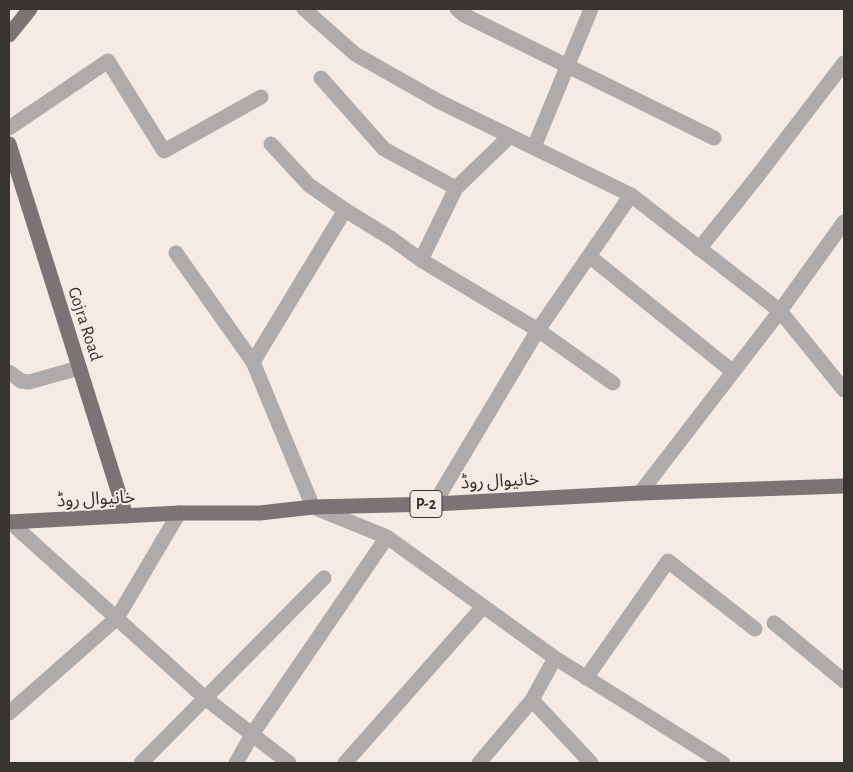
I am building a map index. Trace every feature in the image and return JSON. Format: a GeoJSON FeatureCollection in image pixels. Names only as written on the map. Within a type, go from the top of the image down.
{"type":"FeatureCollection","features":[{"type":"Feature","properties":{"kind":"main road"},"geometry":{"type":"LineString","coordinates":[[9,35],[30,9]]}},
{"type":"Feature","properties":{"kind":"main road","name":"Gojra Road"},"geometry":{"type":"LineString","coordinates":[[9,144],[126,516]]}},
{"type":"Feature","properties":{"kind":"main road","name":"خانیوال روڈ"},"geometry":{"type":"LineString","coordinates":[[9,522],[179,513],[260,513],[313,507],[434,504],[640,493],[844,486]]}},
{"type":"Feature","properties":{"kind":"street"},"geometry":{"type":"LineString","coordinates":[[304,9],[355,54],[438,101],[534,146],[631,195],[780,311],[844,390]]}},
{"type":"Feature","properties":{"kind":"street"},"geometry":{"type":"LineString","coordinates":[[457,9],[464,15],[714,138]]}},
{"type":"Feature","properties":{"kind":"street"},"geometry":{"type":"LineString","coordinates":[[534,146],[591,9]]}},
{"type":"Feature","properties":{"kind":"street"},"geometry":{"type":"LineString","coordinates":[[9,128],[108,61],[164,151],[261,97]]}},
{"type":"Feature","properties":{"kind":"street"},"geometry":{"type":"LineString","coordinates":[[699,249],[844,63]]}},
{"type":"Feature","properties":{"kind":"street"},"geometry":{"type":"LineString","coordinates":[[321,78],[384,149],[456,188]]}},
{"type":"Feature","properties":{"kind":"street"},"geometry":{"type":"LineString","coordinates":[[421,260],[456,188],[510,136]]}},
{"type":"Feature","properties":{"kind":"street"},"geometry":{"type":"LineString","coordinates":[[271,144],[310,185],[345,210],[392,239],[421,260],[538,330],[613,383]]}},
{"type":"Feature","properties":{"kind":"street"},"geometry":{"type":"LineString","coordinates":[[434,504],[538,330],[631,195]]}},
{"type":"Feature","properties":{"kind":"street"},"geometry":{"type":"LineString","coordinates":[[253,362],[345,210]]}},
{"type":"Feature","properties":{"kind":"street"},"geometry":{"type":"LineString","coordinates":[[640,493],[780,311],[844,222]]}},
{"type":"Feature","properties":{"kind":"street"},"geometry":{"type":"LineString","coordinates":[[176,253],[253,362],[313,507],[388,537],[482,608],[555,658],[723,763]]}},
{"type":"Feature","properties":{"kind":"street"},"geometry":{"type":"LineString","coordinates":[[589,256],[732,371]]}},
{"type":"Feature","properties":{"kind":"street"},"geometry":{"type":"LineString","coordinates":[[9,372],[21,381],[29,382],[79,368]]}},
{"type":"Feature","properties":{"kind":"street"},"geometry":{"type":"LineString","coordinates":[[9,713],[118,618],[179,513]]}},
{"type":"Feature","properties":{"kind":"street"},"geometry":{"type":"LineString","coordinates":[[9,522],[206,698],[289,763]]}},
{"type":"Feature","properties":{"kind":"street"},"geometry":{"type":"LineString","coordinates":[[236,763],[253,733],[388,537]]}},
{"type":"Feature","properties":{"kind":"street"},"geometry":{"type":"LineString","coordinates":[[586,678],[668,561],[755,629]]}},
{"type":"Feature","properties":{"kind":"street"},"geometry":{"type":"LineString","coordinates":[[144,762],[324,578]]}},
{"type":"Feature","properties":{"kind":"street"},"geometry":{"type":"LineString","coordinates":[[345,763],[482,608]]}},
{"type":"Feature","properties":{"kind":"street"},"geometry":{"type":"LineString","coordinates":[[774,623],[844,681]]}},
{"type":"Feature","properties":{"kind":"street"},"geometry":{"type":"LineString","coordinates":[[479,763],[532,700],[555,658]]}},
{"type":"Feature","properties":{"kind":"street"},"geometry":{"type":"LineString","coordinates":[[532,700],[591,763]]}}]}
